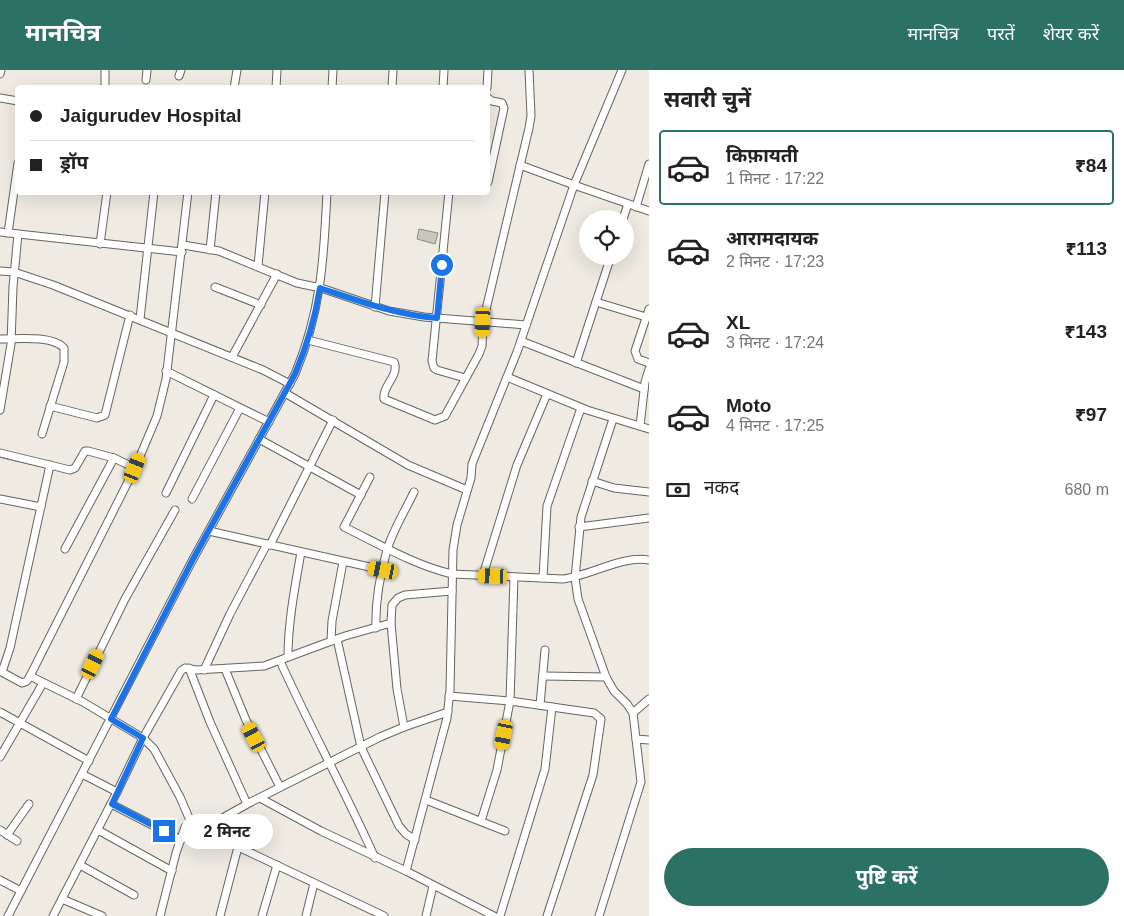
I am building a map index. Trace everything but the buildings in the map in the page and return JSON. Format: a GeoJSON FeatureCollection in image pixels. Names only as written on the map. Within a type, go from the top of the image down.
{"type":"FeatureCollection","features":[{"type":"Feature","properties":{"kind":"street"},"geometry":{"type":"LineString","coordinates":[[0,74],[1,70]]}},
{"type":"Feature","properties":{"kind":"street"},"geometry":{"type":"LineString","coordinates":[[105,70],[106,85]]}},
{"type":"Feature","properties":{"kind":"street"},"geometry":{"type":"LineString","coordinates":[[146,80],[147,70]]}},
{"type":"Feature","properties":{"kind":"street"},"geometry":{"type":"LineString","coordinates":[[234,85],[237,70]]}},
{"type":"Feature","properties":{"kind":"street"},"geometry":{"type":"LineString","coordinates":[[276,85],[277,70]]}},
{"type":"Feature","properties":{"kind":"street"},"geometry":{"type":"LineString","coordinates":[[332,85],[333,70]]}},
{"type":"Feature","properties":{"kind":"street"},"geometry":{"type":"LineString","coordinates":[[392,85],[393,70]]}},
{"type":"Feature","properties":{"kind":"street"},"geometry":{"type":"LineString","coordinates":[[443,85],[444,70]]}},
{"type":"Feature","properties":{"kind":"street"},"geometry":{"type":"LineString","coordinates":[[487,85],[488,70]]}},
{"type":"Feature","properties":{"kind":"street"},"geometry":{"type":"LineString","coordinates":[[308,340],[394,362],[396,370],[384,394],[384,399],[435,420],[445,416],[482,346],[483,322],[531,116],[529,70]]}},
{"type":"Feature","properties":{"kind":"street"},"geometry":{"type":"LineString","coordinates":[[406,871],[448,712],[452,550],[472,464],[521,341],[574,185],[622,70]]}},
{"type":"Feature","properties":{"kind":"street"},"geometry":{"type":"LineString","coordinates":[[0,98],[15,100]]}},
{"type":"Feature","properties":{"kind":"street"},"geometry":{"type":"LineString","coordinates":[[490,100],[502,103],[504,108],[490,173]]}},
{"type":"Feature","properties":{"kind":"street"},"geometry":{"type":"LineString","coordinates":[[636,207],[649,164]]}},
{"type":"Feature","properties":{"kind":"street"},"geometry":{"type":"LineString","coordinates":[[520,165],[649,211]]}},
{"type":"Feature","properties":{"kind":"street"},"geometry":{"type":"LineString","coordinates":[[15,178],[4,232],[148,249],[219,251],[297,283],[320,288],[375,307],[437,318],[526,325]]}},
{"type":"Feature","properties":{"kind":"street"},"geometry":{"type":"LineString","coordinates":[[100,244],[107,195]]}},
{"type":"Feature","properties":{"kind":"street"},"geometry":{"type":"LineString","coordinates":[[140,319],[154,195]]}},
{"type":"Feature","properties":{"kind":"street"},"geometry":{"type":"LineString","coordinates":[[50,465],[10,648],[1,672],[22,683],[27,681],[30,676],[135,468],[157,416],[166,371],[188,195]]}},
{"type":"Feature","properties":{"kind":"street"},"geometry":{"type":"LineString","coordinates":[[210,250],[216,195]]}},
{"type":"Feature","properties":{"kind":"street"},"geometry":{"type":"LineString","coordinates":[[258,266],[266,195]]}},
{"type":"Feature","properties":{"kind":"street"},"geometry":{"type":"LineString","coordinates":[[8,916],[209,531],[290,384],[302,358],[320,288],[327,195]]}},
{"type":"Feature","properties":{"kind":"street"},"geometry":{"type":"LineString","coordinates":[[375,307],[385,195]]}},
{"type":"Feature","properties":{"kind":"street"},"geometry":{"type":"LineString","coordinates":[[449,195],[432,365],[437,370],[465,378]]}},
{"type":"Feature","properties":{"kind":"street"},"geometry":{"type":"LineString","coordinates":[[626,210],[628,204]]}},
{"type":"Feature","properties":{"kind":"street"},"geometry":{"type":"LineString","coordinates":[[0,410],[11,339],[18,234]]}},
{"type":"Feature","properties":{"kind":"street"},"geometry":{"type":"LineString","coordinates":[[576,362],[608,265]]}},
{"type":"Feature","properties":{"kind":"street"},"geometry":{"type":"LineString","coordinates":[[0,271],[14,272],[53,285],[130,315],[263,370],[290,384]]}},
{"type":"Feature","properties":{"kind":"street"},"geometry":{"type":"LineString","coordinates":[[232,357],[277,274]]}},
{"type":"Feature","properties":{"kind":"street"},"geometry":{"type":"LineString","coordinates":[[215,287],[260,305]]}},
{"type":"Feature","properties":{"kind":"street"},"geometry":{"type":"LineString","coordinates":[[596,302],[646,317]]}},
{"type":"Feature","properties":{"kind":"street"},"geometry":{"type":"LineString","coordinates":[[649,309],[635,351],[638,359],[649,363]]}},
{"type":"Feature","properties":{"kind":"street"},"geometry":{"type":"LineString","coordinates":[[50,406],[96,418],[105,415],[130,315]]}},
{"type":"Feature","properties":{"kind":"street"},"geometry":{"type":"LineString","coordinates":[[0,339],[36,339],[55,342],[64,348],[64,362],[42,434]]}},
{"type":"Feature","properties":{"kind":"street"},"geometry":{"type":"LineString","coordinates":[[521,341],[644,389]]}},
{"type":"Feature","properties":{"kind":"street"},"geometry":{"type":"LineString","coordinates":[[640,426],[644,389],[649,369]]}},
{"type":"Feature","properties":{"kind":"street"},"geometry":{"type":"LineString","coordinates":[[166,371],[269,422]]}},
{"type":"Feature","properties":{"kind":"street"},"geometry":{"type":"LineString","coordinates":[[507,377],[581,408],[649,429]]}},
{"type":"Feature","properties":{"kind":"street"},"geometry":{"type":"LineString","coordinates":[[285,393],[408,465],[467,490]]}},
{"type":"Feature","properties":{"kind":"street"},"geometry":{"type":"LineString","coordinates":[[483,575],[518,466],[547,394]]}},
{"type":"Feature","properties":{"kind":"street"},"geometry":{"type":"LineString","coordinates":[[166,493],[214,395]]}},
{"type":"Feature","properties":{"kind":"street"},"geometry":{"type":"LineString","coordinates":[[192,499],[240,408]]}},
{"type":"Feature","properties":{"kind":"street"},"geometry":{"type":"LineString","coordinates":[[543,578],[547,506],[581,408]]}},
{"type":"Feature","properties":{"kind":"street"},"geometry":{"type":"LineString","coordinates":[[599,916],[641,782],[633,713],[614,691],[606,677],[579,604],[574,578],[579,527],[613,419]]}},
{"type":"Feature","properties":{"kind":"street"},"geometry":{"type":"LineString","coordinates":[[204,670],[230,614],[333,420]]}},
{"type":"Feature","properties":{"kind":"street"},"geometry":{"type":"LineString","coordinates":[[259,439],[361,495]]}},
{"type":"Feature","properties":{"kind":"street"},"geometry":{"type":"LineString","coordinates":[[0,453],[73,470],[85,451],[114,458],[135,468]]}},
{"type":"Feature","properties":{"kind":"street"},"geometry":{"type":"LineString","coordinates":[[65,549],[114,458]]}},
{"type":"Feature","properties":{"kind":"street"},"geometry":{"type":"LineString","coordinates":[[370,477],[344,527],[424,565],[452,574],[574,578],[622,563],[649,560]]}},
{"type":"Feature","properties":{"kind":"street"},"geometry":{"type":"LineString","coordinates":[[592,481],[614,488],[649,492]]}},
{"type":"Feature","properties":{"kind":"street"},"geometry":{"type":"LineString","coordinates":[[376,628],[376,615],[388,548],[414,492]]}},
{"type":"Feature","properties":{"kind":"street"},"geometry":{"type":"LineString","coordinates":[[0,499],[41,507]]}},
{"type":"Feature","properties":{"kind":"street"},"geometry":{"type":"LineString","coordinates":[[76,699],[125,599],[175,510]]}},
{"type":"Feature","properties":{"kind":"street"},"geometry":{"type":"LineString","coordinates":[[579,527],[649,518]]}},
{"type":"Feature","properties":{"kind":"street"},"geometry":{"type":"LineString","coordinates":[[209,531],[383,570]]}},
{"type":"Feature","properties":{"kind":"street"},"geometry":{"type":"LineString","coordinates":[[288,657],[291,618],[301,552]]}},
{"type":"Feature","properties":{"kind":"street"},"geometry":{"type":"LineString","coordinates":[[343,562],[332,621],[334,640],[361,747],[399,826],[415,840]]}},
{"type":"Feature","properties":{"kind":"street"},"geometry":{"type":"LineString","coordinates":[[481,821],[497,770],[510,701],[514,577]]}},
{"type":"Feature","properties":{"kind":"street"},"geometry":{"type":"LineString","coordinates":[[404,727],[397,689],[391,623],[392,605],[398,598],[405,595],[452,591]]}},
{"type":"Feature","properties":{"kind":"street"},"geometry":{"type":"LineString","coordinates":[[53,916],[112,804],[143,738],[181,671],[185,668],[204,670],[264,666],[334,640],[391,623]]}},
{"type":"Feature","properties":{"kind":"street"},"geometry":{"type":"LineString","coordinates":[[540,705],[545,650]]}},
{"type":"Feature","properties":{"kind":"street"},"geometry":{"type":"LineString","coordinates":[[280,660],[375,858]]}},
{"type":"Feature","properties":{"kind":"street"},"geometry":{"type":"LineString","coordinates":[[189,668],[210,722],[246,804]]}},
{"type":"Feature","properties":{"kind":"street"},"geometry":{"type":"LineString","coordinates":[[225,669],[246,720],[280,787]]}},
{"type":"Feature","properties":{"kind":"street"},"geometry":{"type":"LineString","coordinates":[[30,676],[76,699],[143,738],[154,749],[180,797],[192,825],[384,916]]}},
{"type":"Feature","properties":{"kind":"street"},"geometry":{"type":"LineString","coordinates":[[543,676],[606,677]]}},
{"type":"Feature","properties":{"kind":"street"},"geometry":{"type":"LineString","coordinates":[[0,757],[43,683]]}},
{"type":"Feature","properties":{"kind":"street"},"geometry":{"type":"LineString","coordinates":[[449,696],[510,701],[594,713],[601,719],[593,775],[547,916]]}},
{"type":"Feature","properties":{"kind":"street"},"geometry":{"type":"LineString","coordinates":[[633,713],[649,699]]}},
{"type":"Feature","properties":{"kind":"street"},"geometry":{"type":"LineString","coordinates":[[500,916],[545,769],[552,707]]}},
{"type":"Feature","properties":{"kind":"street"},"geometry":{"type":"LineString","coordinates":[[0,712],[89,761]]}},
{"type":"Feature","properties":{"kind":"street"},"geometry":{"type":"LineString","coordinates":[[201,830],[246,804],[361,747],[404,727],[448,712]]}},
{"type":"Feature","properties":{"kind":"street"},"geometry":{"type":"LineString","coordinates":[[636,739],[649,740]]}},
{"type":"Feature","properties":{"kind":"street"},"geometry":{"type":"LineString","coordinates":[[640,768],[649,770]]}},
{"type":"Feature","properties":{"kind":"street"},"geometry":{"type":"LineString","coordinates":[[82,774],[117,792]]}},
{"type":"Feature","properties":{"kind":"street"},"geometry":{"type":"LineString","coordinates":[[260,798],[321,831],[406,871],[494,916]]}},
{"type":"Feature","properties":{"kind":"street"},"geometry":{"type":"LineString","coordinates":[[426,800],[505,830]]}},
{"type":"Feature","properties":{"kind":"street"},"geometry":{"type":"LineString","coordinates":[[7,835],[29,804]]}},
{"type":"Feature","properties":{"kind":"street"},"geometry":{"type":"LineString","coordinates":[[112,804],[181,840]]}},
{"type":"Feature","properties":{"kind":"street"},"geometry":{"type":"LineString","coordinates":[[160,916],[185,827],[192,825]]}},
{"type":"Feature","properties":{"kind":"street"},"geometry":{"type":"LineString","coordinates":[[0,830],[17,841]]}},
{"type":"Feature","properties":{"kind":"street"},"geometry":{"type":"LineString","coordinates":[[98,830],[172,871]]}},
{"type":"Feature","properties":{"kind":"street"},"geometry":{"type":"LineString","coordinates":[[220,916],[238,847]]}},
{"type":"Feature","properties":{"kind":"street"},"geometry":{"type":"LineString","coordinates":[[80,865],[134,895]]}},
{"type":"Feature","properties":{"kind":"street"},"geometry":{"type":"LineString","coordinates":[[262,916],[277,865]]}},
{"type":"Feature","properties":{"kind":"street"},"geometry":{"type":"LineString","coordinates":[[0,880],[21,892]]}},
{"type":"Feature","properties":{"kind":"street"},"geometry":{"type":"LineString","coordinates":[[306,916],[314,883]]}},
{"type":"Feature","properties":{"kind":"street"},"geometry":{"type":"LineString","coordinates":[[426,916],[433,886]]}},
{"type":"Feature","properties":{"kind":"street"},"geometry":{"type":"LineString","coordinates":[[62,899],[102,916]]}},
{"type":"Feature","properties":{"kind":"route"},"geometry":{"type":"LineString","coordinates":[[164,831],[112,804],[143,738],[111,719],[192,561],[295,374],[312,329],[320,288],[375,307],[437,318],[442,265]]}}]}
